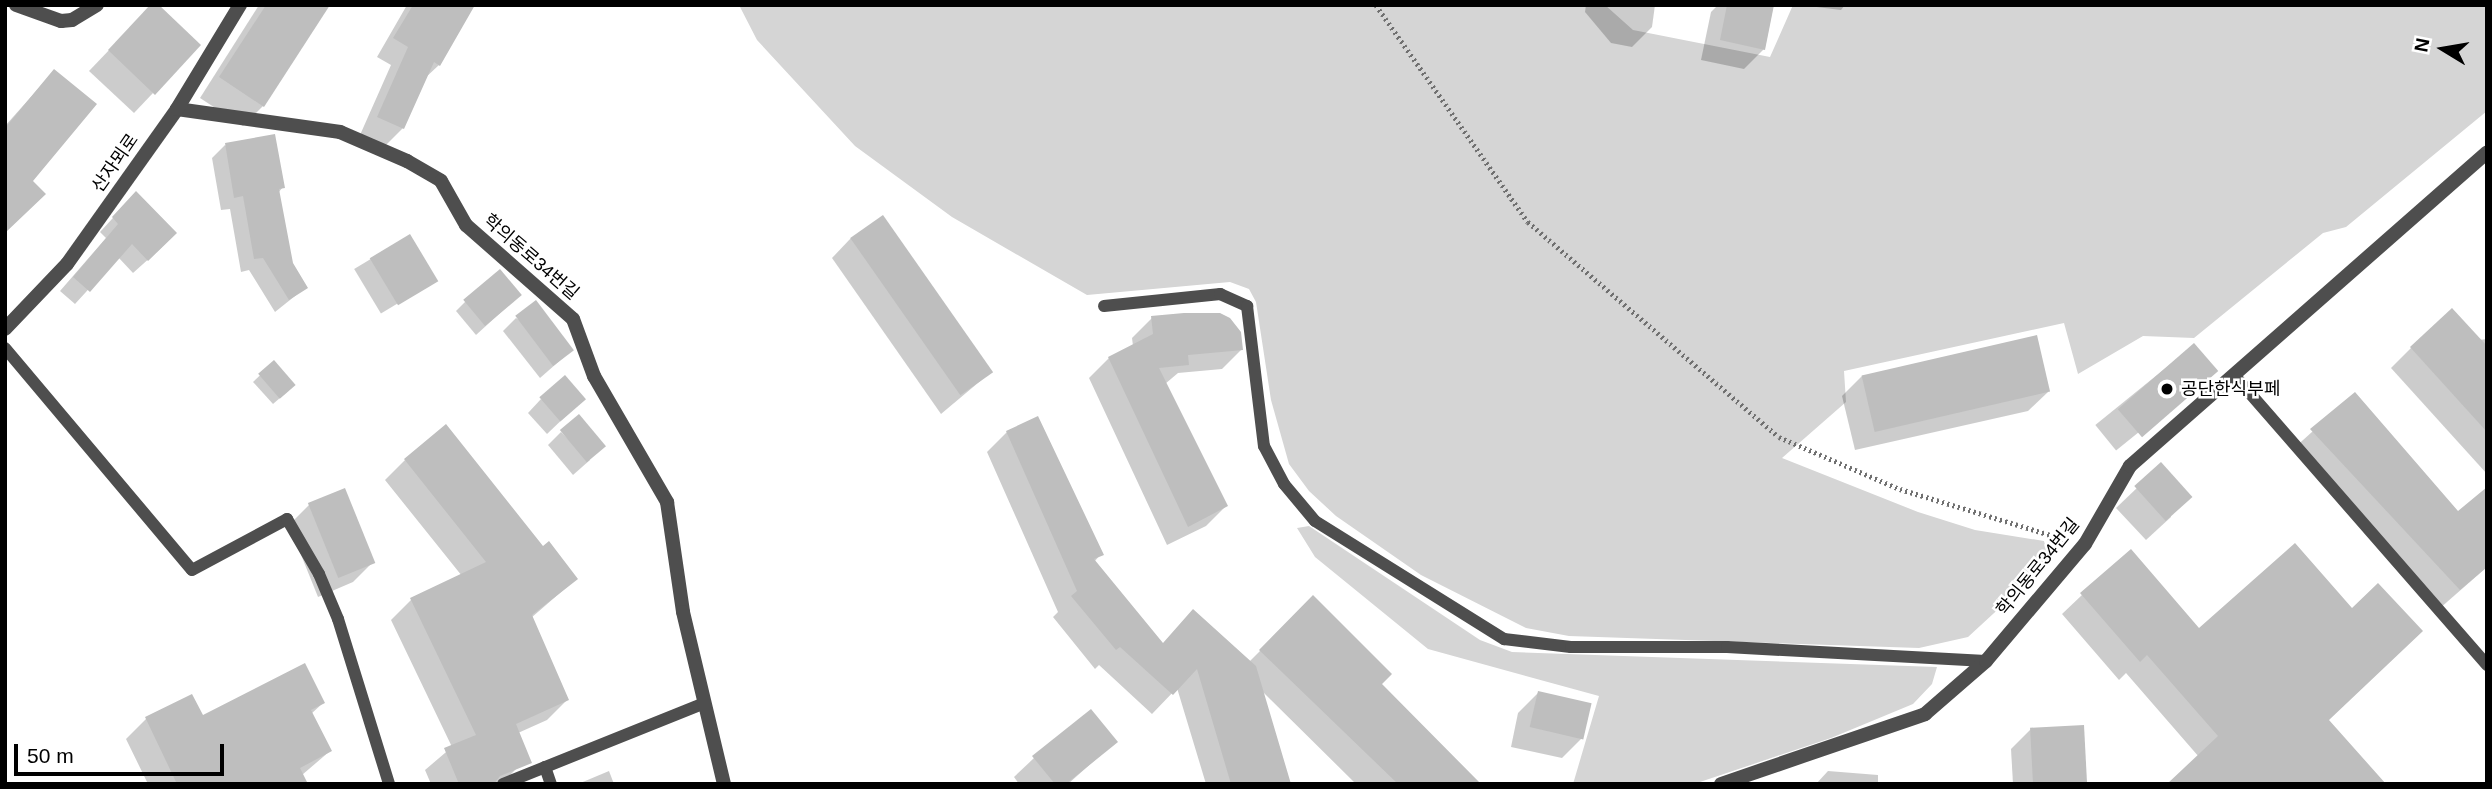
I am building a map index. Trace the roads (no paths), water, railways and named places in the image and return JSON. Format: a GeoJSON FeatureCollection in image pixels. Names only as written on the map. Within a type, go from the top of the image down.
{"type":"FeatureCollection","features":[{"type":"Feature","properties":{"kind":"street"},"geometry":{"type":"LineString","coordinates":[[16,5],[61,21],[72,20],[97,5]]}},
{"type":"Feature","properties":{"kind":"street","name":"산자뫼로"},"geometry":{"type":"LineString","coordinates":[[5,329],[67,264],[177,109],[240,5]]}},
{"type":"Feature","properties":{"kind":"street","name":"학의동로34번길"},"geometry":{"type":"LineString","coordinates":[[177,109],[340,132],[407,161],[441,181],[466,225],[573,319],[594,376],[667,502],[682,612],[724,784]]}},
{"type":"Feature","properties":{"kind":"street","name":"학의동로34번길"},"geometry":{"type":"LineString","coordinates":[[1721,784],[1925,714],[1986,661],[2085,544],[2130,466],[2487,152]]}},
{"type":"Feature","properties":{"kind":"lane"},"geometry":{"type":"LineString","coordinates":[[1104,306],[1220,294],[1247,306],[1264,446],[1284,484],[1315,521],[1504,639],[1571,647],[1727,647],[1986,661]]}},
{"type":"Feature","properties":{"kind":"lane"},"geometry":{"type":"LineString","coordinates":[[5,348],[192,570],[286,519],[319,574],[338,619],[388,784]]}},
{"type":"Feature","properties":{"kind":"lane"},"geometry":{"type":"LineString","coordinates":[[2234,375],[2487,665]]}},
{"type":"Feature","properties":{"kind":"lane"},"geometry":{"type":"LineString","coordinates":[[503,784],[704,704]]}},
{"type":"Feature","properties":{"kind":"lane"},"geometry":{"type":"LineString","coordinates":[[545,767],[551,784]]}},
{"type":"Feature","properties":{"kind":"place","name":"공단한식부페"},"geometry":{"type":"Point","coordinates":[2167,389]}}]}
